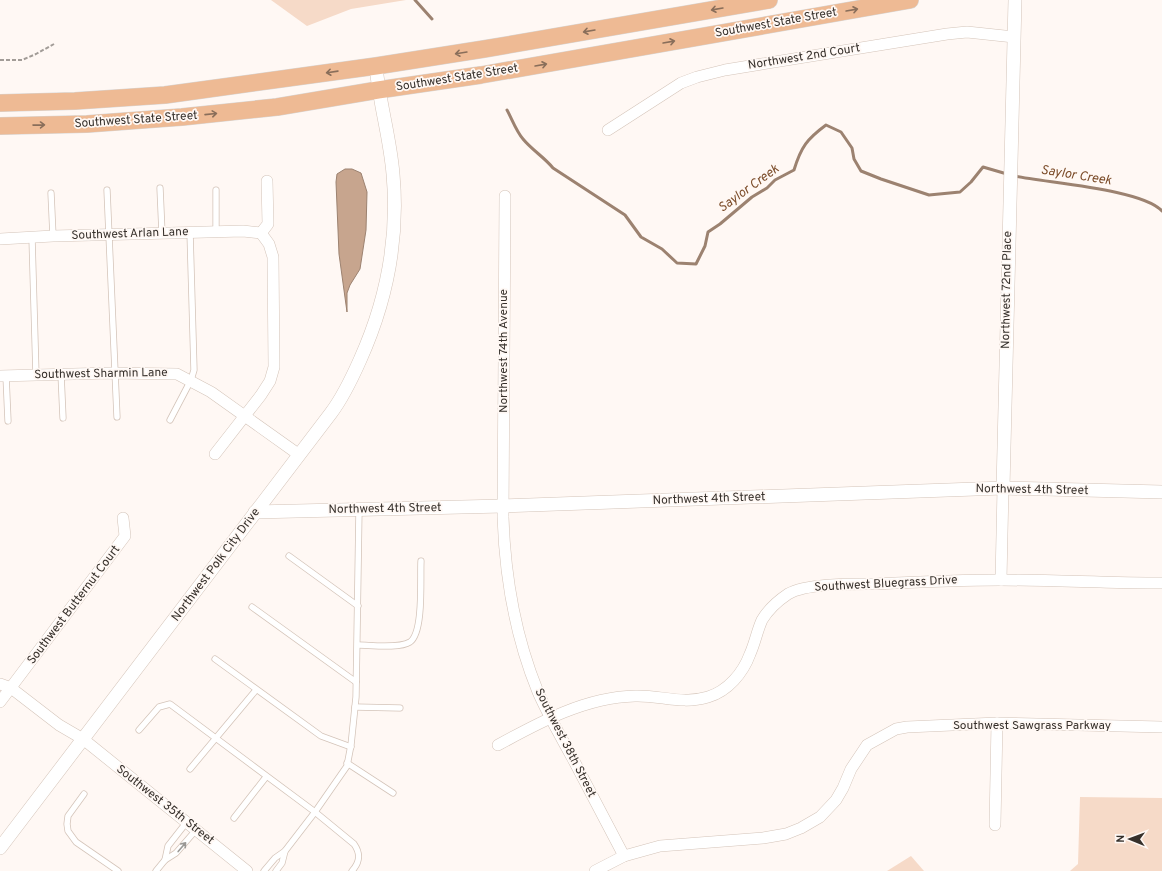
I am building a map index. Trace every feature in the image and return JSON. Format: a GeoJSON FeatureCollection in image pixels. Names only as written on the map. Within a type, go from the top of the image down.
{"type":"FeatureCollection","features":[{"type":"Feature","properties":{"kind":"main road","name":"Southwest State Street"},"geometry":{"type":"LineString","coordinates":[[0,103],[75,101],[165,94],[376,66],[498,47],[770,0]]}},
{"type":"Feature","properties":{"kind":"main road","name":"Southwest State Street"},"geometry":{"type":"LineString","coordinates":[[0,126],[86,124],[182,117],[277,107],[481,75],[910,0]]}},
{"type":"Feature","properties":{"kind":"street","name":"Northwest 72nd Place"},"geometry":{"type":"LineString","coordinates":[[1001,580],[1010,144],[1015,0]]}},
{"type":"Feature","properties":{"kind":"street","name":"Northwest 2nd Court"},"geometry":{"type":"LineString","coordinates":[[608,130],[681,83],[697,77],[725,70],[947,34],[967,32],[1014,37]]}},
{"type":"Feature","properties":{"kind":"street"},"geometry":{"type":"LineString","coordinates":[[376,66],[378,90]]}},
{"type":"Feature","properties":{"kind":"street","name":"Northwest Polk City Drive"},"geometry":{"type":"LineString","coordinates":[[0,848],[298,454],[333,410],[354,374],[370,338],[383,299],[393,246],[395,210],[393,173],[378,90]]}},
{"type":"Feature","properties":{"kind":"street"},"geometry":{"type":"LineString","coordinates":[[215,454],[270,381],[274,367],[273,257],[270,244],[261,233],[268,224],[267,181]]}},
{"type":"Feature","properties":{"kind":"street","name":"Northwest 74th Avenue"},"geometry":{"type":"LineString","coordinates":[[503,506],[505,196]]}},
{"type":"Feature","properties":{"kind":"street","name":"Southwest Arlan Lane"},"geometry":{"type":"LineString","coordinates":[[0,239],[190,232],[243,231],[261,233]]}},
{"type":"Feature","properties":{"kind":"street","name":"Southwest Sharmin Lane"},"geometry":{"type":"LineString","coordinates":[[3,376],[116,373],[178,374],[211,392],[298,454]]}},
{"type":"Feature","properties":{"kind":"street","name":"Northwest 4th Street"},"geometry":{"type":"LineString","coordinates":[[255,512],[503,506],[1003,488],[1162,492]]}},
{"type":"Feature","properties":{"kind":"street","name":"Southwest 38th Street"},"geometry":{"type":"LineString","coordinates":[[503,506],[506,564],[511,596],[517,623],[538,691],[624,856]]}},
{"type":"Feature","properties":{"kind":"street","name":"Southwest Butternut Court"},"geometry":{"type":"LineString","coordinates":[[0,702],[125,536],[123,518]]}},
{"type":"Feature","properties":{"kind":"street","name":"Southwest Bluegrass Drive"},"geometry":{"type":"LineString","coordinates":[[498,745],[551,718],[571,709],[591,703],[632,696],[650,696],[677,701],[688,701],[708,697],[722,691],[733,682],[743,668],[750,654],[763,618],[780,600],[789,594],[802,589],[916,581],[1001,580],[1162,583]]}},
{"type":"Feature","properties":{"kind":"street","name":"Southwest 35th Street"},"geometry":{"type":"LineString","coordinates":[[0,684],[12,688],[59,725],[82,739],[247,871]]}},
{"type":"Feature","properties":{"kind":"street"},"geometry":{"type":"LineString","coordinates":[[995,825],[997,723]]}},
{"type":"Feature","properties":{"kind":"street","name":"Southwest Sawgrass Parkway"},"geometry":{"type":"LineString","coordinates":[[595,871],[624,856],[660,846],[763,838],[786,834],[801,828],[820,817],[836,800],[851,769],[867,745],[896,729],[907,727],[997,723],[1162,727]]}},
{"type":"Feature","properties":{"kind":"lane"},"geometry":{"type":"LineString","coordinates":[[160,188],[162,233]]}},
{"type":"Feature","properties":{"kind":"lane"},"geometry":{"type":"LineString","coordinates":[[106,190],[117,417]]}},
{"type":"Feature","properties":{"kind":"lane"},"geometry":{"type":"LineString","coordinates":[[216,190],[216,232]]}},
{"type":"Feature","properties":{"kind":"lane"},"geometry":{"type":"LineString","coordinates":[[51,193],[52,236]]}},
{"type":"Feature","properties":{"kind":"lane"},"geometry":{"type":"LineString","coordinates":[[170,420],[191,380],[194,370],[190,232]]}},
{"type":"Feature","properties":{"kind":"lane"},"geometry":{"type":"LineString","coordinates":[[32,238],[36,375]]}},
{"type":"Feature","properties":{"kind":"lane"},"geometry":{"type":"LineString","coordinates":[[62,374],[63,418]]}},
{"type":"Feature","properties":{"kind":"lane"},"geometry":{"type":"LineString","coordinates":[[3,376],[8,421]]}},
{"type":"Feature","properties":{"kind":"lane"},"geometry":{"type":"LineString","coordinates":[[264,871],[275,858],[286,850],[347,766],[351,748],[355,707],[358,645],[359,510]]}},
{"type":"Feature","properties":{"kind":"lane"},"geometry":{"type":"LineString","coordinates":[[289,556],[358,606]]}},
{"type":"Feature","properties":{"kind":"lane"},"geometry":{"type":"LineString","coordinates":[[358,645],[398,645],[410,642],[416,634],[420,621],[421,561]]}},
{"type":"Feature","properties":{"kind":"lane"},"geometry":{"type":"LineString","coordinates":[[252,607],[356,682]]}},
{"type":"Feature","properties":{"kind":"lane"},"geometry":{"type":"LineString","coordinates":[[215,659],[321,736],[351,748]]}},
{"type":"Feature","properties":{"kind":"lane"},"geometry":{"type":"LineString","coordinates":[[190,769],[256,690]]}},
{"type":"Feature","properties":{"kind":"lane"},"geometry":{"type":"LineString","coordinates":[[139,730],[159,707],[170,704],[266,777],[315,812],[354,844],[358,850],[360,858],[352,871]]}},
{"type":"Feature","properties":{"kind":"lane"},"geometry":{"type":"LineString","coordinates":[[355,707],[400,708]]}},
{"type":"Feature","properties":{"kind":"lane"},"geometry":{"type":"LineString","coordinates":[[347,763],[393,793]]}},
{"type":"Feature","properties":{"kind":"lane"},"geometry":{"type":"LineString","coordinates":[[234,818],[266,777]]}},
{"type":"Feature","properties":{"kind":"lane"},"geometry":{"type":"LineString","coordinates":[[84,794],[68,816],[68,831],[76,842],[118,871]]}},
{"type":"Feature","properties":{"kind":"lane"},"geometry":{"type":"LineString","coordinates":[[165,860],[168,846],[186,823]]}},
{"type":"Feature","properties":{"kind":"lane"},"geometry":{"type":"LineString","coordinates":[[156,871],[165,860],[176,853],[196,830]]}},
{"type":"Feature","properties":{"kind":"lane"},"geometry":{"type":"LineString","coordinates":[[276,871],[282,863],[286,850]]}},
{"type":"Feature","properties":{"kind":"path"},"geometry":{"type":"LineString","coordinates":[[0,60],[22,60],[54,44]]}},
{"type":"Feature","properties":{"kind":"shaded area"},"geometry":{"type":"Polygon","coordinates":[[[271,0],[406,0],[351,9],[307,26],[271,0]]]}},
{"type":"Feature","properties":{"kind":"shaded area"},"geometry":{"type":"Polygon","coordinates":[[[345,169],[352,169],[361,173],[367,192],[366,230],[360,269],[347,293],[347,312],[339,254],[336,182],[337,174],[345,169]]]}},
{"type":"Feature","properties":{"kind":"shaded area"},"geometry":{"type":"Polygon","coordinates":[[[1080,797],[1162,798],[1162,871],[1070,871],[1078,864],[1080,797]]]}},
{"type":"Feature","properties":{"kind":"shaded area"},"geometry":{"type":"Polygon","coordinates":[[[911,856],[924,871],[887,871],[911,856]]]}},
{"type":"Feature","properties":{"kind":"waterway","name":"Saylor Creek"},"geometry":{"type":"LineString","coordinates":[[415,0],[432,19]]}},
{"type":"Feature","properties":{"kind":"waterway","name":"Saylor Creek"},"geometry":{"type":"LineString","coordinates":[[507,110],[516,129],[523,139],[553,168],[625,215],[641,237],[662,249],[677,263],[696,264],[705,246],[708,232],[720,224],[752,197],[767,188],[775,180],[794,170],[799,155],[809,139],[826,125],[841,132],[852,148],[854,159],[861,171],[929,195],[960,192],[971,182],[983,167],[1007,174]]}},
{"type":"Feature","properties":{"kind":"waterway","name":"Saylor Creek"},"geometry":{"type":"LineString","coordinates":[[1015,176],[1115,192],[1151,203],[1162,211]]}}]}
